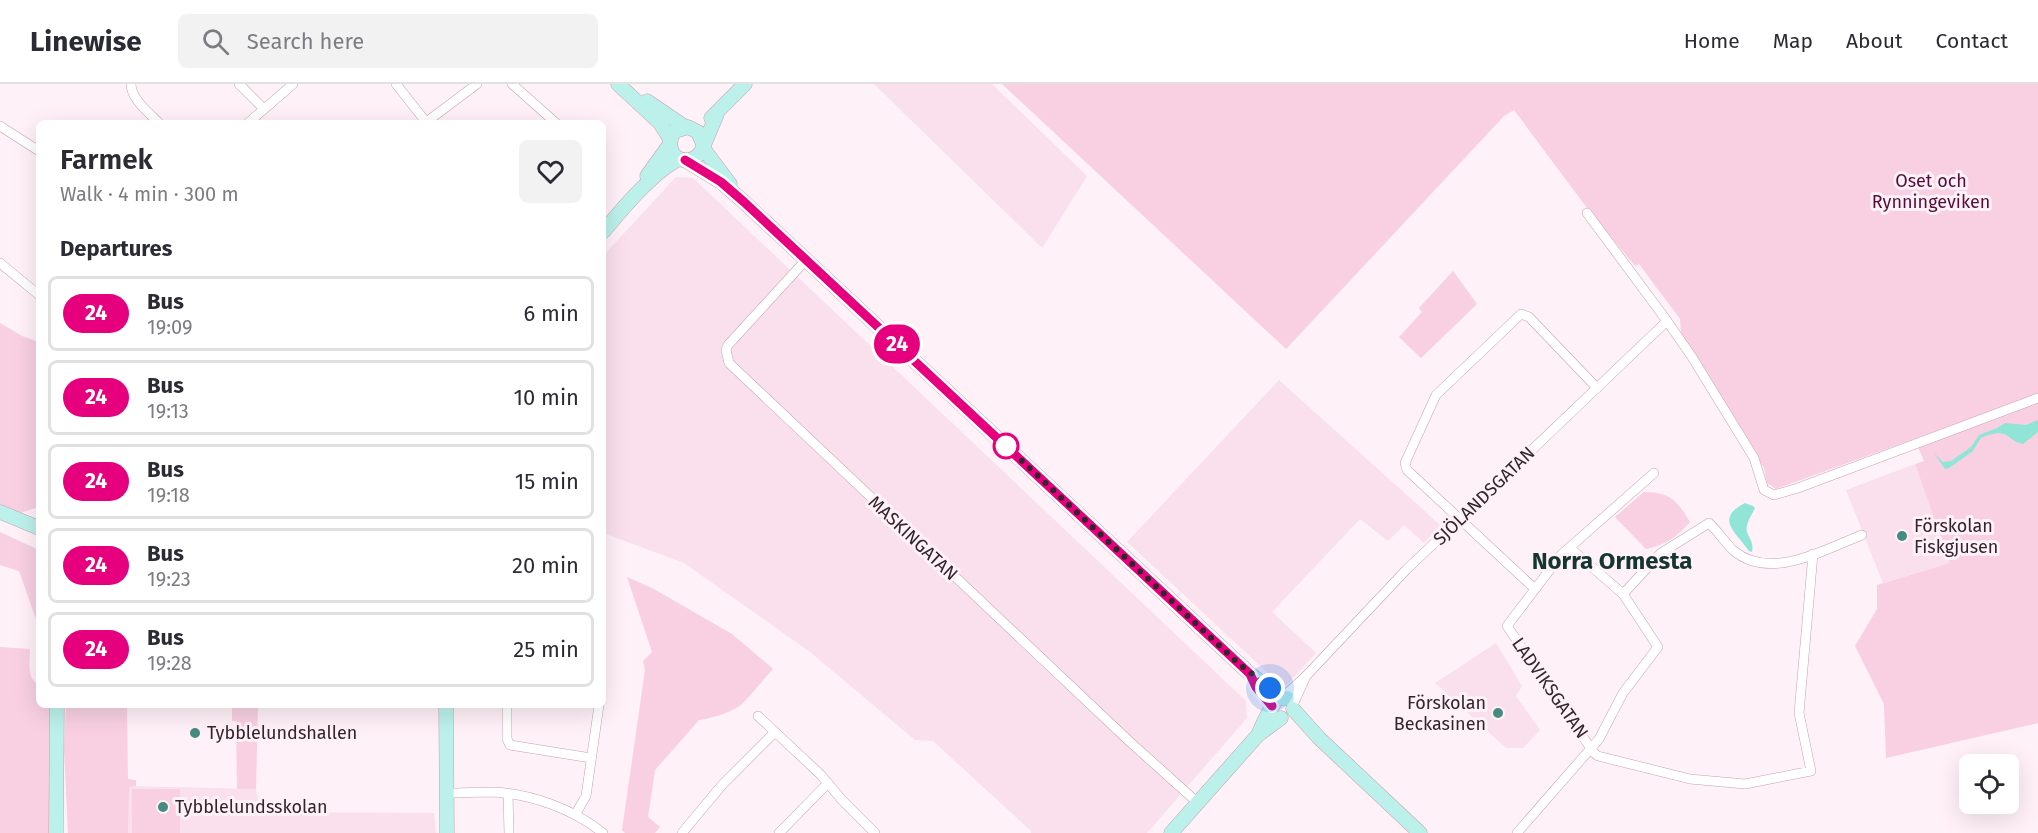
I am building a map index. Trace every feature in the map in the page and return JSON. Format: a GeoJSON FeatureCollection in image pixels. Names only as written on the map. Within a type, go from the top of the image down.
{"type":"FeatureCollection","features":[{"type":"Feature","properties":{"kind":"main road"},"geometry":{"type":"LineString","coordinates":[[620,84],[700,135],[703,146],[744,202]]}},
{"type":"Feature","properties":{"kind":"main road"},"geometry":{"type":"LineString","coordinates":[[620,84],[660,123],[670,142],[672,152],[721,182],[744,202],[1250,674],[1306,733],[1319,738],[1420,833]]}},
{"type":"Feature","properties":{"kind":"main road"},"geometry":{"type":"LineString","coordinates":[[606,228],[670,142],[675,131],[702,124],[717,114],[745,84]]}},
{"type":"Feature","properties":{"kind":"main road"},"geometry":{"type":"LineString","coordinates":[[622,209],[664,169],[682,160],[697,157],[717,114]]}},
{"type":"Feature","properties":{"kind":"main road"},"geometry":{"type":"LineString","coordinates":[[0,512],[36,527]]}},
{"type":"Feature","properties":{"kind":"main road"},"geometry":{"type":"LineString","coordinates":[[56,833],[57,708]]}},
{"type":"Feature","properties":{"kind":"main road"},"geometry":{"type":"LineString","coordinates":[[446,708],[447,833]]}},
{"type":"Feature","properties":{"kind":"main road"},"geometry":{"type":"LineString","coordinates":[[1171,833],[1282,708]]}},
{"type":"Feature","properties":{"kind":"street"},"geometry":{"type":"LineString","coordinates":[[131,84],[134,96],[156,120]]}},
{"type":"Feature","properties":{"kind":"street"},"geometry":{"type":"LineString","coordinates":[[239,84],[264,109]]}},
{"type":"Feature","properties":{"kind":"street"},"geometry":{"type":"LineString","coordinates":[[251,120],[293,84]]}},
{"type":"Feature","properties":{"kind":"street"},"geometry":{"type":"LineString","coordinates":[[396,84],[423,120]]}},
{"type":"Feature","properties":{"kind":"street"},"geometry":{"type":"LineString","coordinates":[[428,120],[477,84]]}},
{"type":"Feature","properties":{"kind":"street"},"geometry":{"type":"LineString","coordinates":[[512,84],[553,120]]}},
{"type":"Feature","properties":{"kind":"street"},"geometry":{"type":"LineString","coordinates":[[0,126],[36,149]]}},
{"type":"Feature","properties":{"kind":"street"},"geometry":{"type":"LineString","coordinates":[[1587,213],[1667,321],[1754,458],[1758,466],[1761,486],[1769,494],[1774,495],[1798,488],[2038,398]]}},
{"type":"Feature","properties":{"kind":"street","name":"MASKINGATAN"},"geometry":{"type":"LineString","coordinates":[[806,260],[728,345],[726,351],[729,363],[1130,741],[1198,802]]}},
{"type":"Feature","properties":{"kind":"street"},"geometry":{"type":"LineString","coordinates":[[0,263],[36,293]]}},
{"type":"Feature","properties":{"kind":"street"},"geometry":{"type":"LineString","coordinates":[[1535,589],[1407,470],[1405,463],[1436,395],[1521,314],[1527,315],[1597,388]]}},
{"type":"Feature","properties":{"kind":"street","name":"SJÖLANDSGATAN"},"geometry":{"type":"LineString","coordinates":[[1282,708],[1306,676],[1366,611],[1459,518],[1667,321]]}},
{"type":"Feature","properties":{"kind":"street","name":"LADVIKSGATAN"},"geometry":{"type":"LineString","coordinates":[[1591,748],[1507,626],[1561,555],[1654,473]]}},
{"type":"Feature","properties":{"kind":"street"},"geometry":{"type":"LineString","coordinates":[[1623,594],[1661,554],[1709,523],[1734,551],[1755,562],[1779,564],[1862,536]]}},
{"type":"Feature","properties":{"kind":"street"},"geometry":{"type":"LineString","coordinates":[[1517,833],[1601,737],[1628,685],[1658,647],[1623,594],[1570,548]]}},
{"type":"Feature","properties":{"kind":"street"},"geometry":{"type":"LineString","coordinates":[[1591,748],[1598,756],[1690,779],[1751,784],[1811,771],[1799,713],[1813,554]]}},
{"type":"Feature","properties":{"kind":"street"},"geometry":{"type":"LineString","coordinates":[[507,708],[507,739],[510,745],[591,758]]}},
{"type":"Feature","properties":{"kind":"street"},"geometry":{"type":"LineString","coordinates":[[575,815],[586,796],[599,708]]}},
{"type":"Feature","properties":{"kind":"street"},"geometry":{"type":"LineString","coordinates":[[758,716],[828,783],[875,833]]}},
{"type":"Feature","properties":{"kind":"street"},"geometry":{"type":"LineString","coordinates":[[682,833],[722,785],[775,732]]}},
{"type":"Feature","properties":{"kind":"street"},"geometry":{"type":"LineString","coordinates":[[779,833],[828,783]]}},
{"type":"Feature","properties":{"kind":"street"},"geometry":{"type":"LineString","coordinates":[[446,793],[508,794],[550,804],[575,815],[603,833]]}},
{"type":"Feature","properties":{"kind":"street"},"geometry":{"type":"LineString","coordinates":[[508,794],[510,833]]}},
{"type":"Feature","properties":{"kind":"shaded area"},"geometry":{"type":"Polygon","coordinates":[[[874,84],[992,84],[1087,176],[1042,248],[874,84]]]}},
{"type":"Feature","properties":{"kind":"shaded area"},"geometry":{"type":"Polygon","coordinates":[[[676,177],[693,178],[1246,701],[1247,718],[1147,833],[1031,833],[933,741],[915,740],[810,652],[684,563],[606,534],[606,253],[676,177]]]}},
{"type":"Feature","properties":{"kind":"shaded area"},"geometry":{"type":"Polygon","coordinates":[[[1279,380],[1440,525],[1424,543],[1404,525],[1388,541],[1360,519],[1272,612],[1316,653],[1284,688],[1127,542],[1279,380]]]}},
{"type":"Feature","properties":{"kind":"shaded area"},"geometry":{"type":"Polygon","coordinates":[[[2038,420],[2038,432],[2023,444],[2005,434],[1988,435],[1981,438],[1973,451],[1949,468],[1945,469],[1934,453],[1943,462],[1951,461],[1971,447],[1979,435],[2005,423],[2026,425],[2038,420]]]}},
{"type":"Feature","properties":{"kind":"shaded area","name":"Förskolan Fiskgjusen"},"geometry":{"type":"Polygon","coordinates":[[[1915,464],[1951,563],[1883,583],[1846,490],[1915,464]]]}},
{"type":"Feature","properties":{"kind":"shaded area"},"geometry":{"type":"Polygon","coordinates":[[[1745,503],[1755,508],[1747,529],[1752,552],[1734,532],[1729,520],[1736,509],[1745,503]]]}},
{"type":"Feature","properties":{"kind":"shaded area","name":"Förskolan Beckasinen"},"geometry":{"type":"Polygon","coordinates":[[[1496,643],[1522,686],[1516,696],[1540,730],[1523,748],[1506,748],[1435,683],[1496,643]]]}},
{"type":"Feature","properties":{"kind":"shaded area","name":"Tybblelundsskolan"},"geometry":{"type":"Polygon","coordinates":[[[129,786],[256,789],[260,812],[434,813],[436,833],[68,833],[129,786]]]}},
{"type":"Feature","properties":{"kind":"green space","name":"Oset och Rynningeviken"},"geometry":{"type":"Polygon","coordinates":[[[1002,84],[2038,84],[2038,394],[1776,489],[1767,483],[1764,468],[1681,333],[1680,319],[1639,264],[1635,266],[1590,212],[1514,110],[1504,116],[1286,349],[1002,84]]]}},
{"type":"Feature","properties":{"kind":"green space"},"geometry":{"type":"Polygon","coordinates":[[[1453,271],[1477,304],[1421,358],[1399,337],[1422,312],[1419,308],[1453,271]]]}},
{"type":"Feature","properties":{"kind":"green space"},"geometry":{"type":"Polygon","coordinates":[[[0,323],[22,336],[36,341],[36,508],[20,513],[0,505],[0,323]]]}},
{"type":"Feature","properties":{"kind":"green space"},"geometry":{"type":"Polygon","coordinates":[[[2038,402],[2038,723],[1886,758],[1884,704],[1855,646],[1877,609],[1877,585],[1950,563],[1915,464],[1924,461],[1918,447],[2038,402]]]}},
{"type":"Feature","properties":{"kind":"green space"},"geometry":{"type":"Polygon","coordinates":[[[1644,492],[1661,494],[1672,499],[1690,522],[1670,540],[1646,549],[1615,517],[1644,492]]]}},
{"type":"Feature","properties":{"kind":"green space"},"geometry":{"type":"Polygon","coordinates":[[[0,532],[36,549],[36,619],[19,571],[0,565],[0,532]]]}},
{"type":"Feature","properties":{"kind":"green space"},"geometry":{"type":"Polygon","coordinates":[[[627,577],[652,588],[732,634],[773,669],[738,707],[729,712],[699,720],[655,770],[648,817],[660,827],[655,833],[625,833],[622,830],[645,670],[643,661],[652,652],[627,577]]]}},
{"type":"Feature","properties":{"kind":"green space"},"geometry":{"type":"Polygon","coordinates":[[[0,647],[30,649],[30,674],[36,683],[36,708],[53,708],[52,833],[0,833],[0,647]]]}},
{"type":"Feature","properties":{"kind":"green space"},"geometry":{"type":"Polygon","coordinates":[[[66,708],[127,708],[128,779],[136,780],[136,786],[129,787],[128,833],[68,833],[64,749],[66,708]]]}},
{"type":"Feature","properties":{"kind":"green space"},"geometry":{"type":"Polygon","coordinates":[[[232,708],[258,708],[256,789],[237,789],[236,721],[232,721],[232,708]]]}},
{"type":"Feature","properties":{"kind":"green space"},"geometry":{"type":"Polygon","coordinates":[[[132,789],[180,789],[180,833],[132,833],[132,789]]]}},
{"type":"Feature","properties":{"kind":"bus line","name":"24"},"geometry":{"type":"LineString","coordinates":[[685,160],[721,182],[744,202],[1250,674],[1256,687],[1272,706]]}},
{"type":"Feature","properties":{"kind":"place","name":"Förskolan Fiskgjusen"},"geometry":{"type":"Point","coordinates":[1902,536]}},
{"type":"Feature","properties":{"kind":"place","name":"Förskolan Beckasinen"},"geometry":{"type":"Point","coordinates":[1498,713]}},
{"type":"Feature","properties":{"kind":"place","name":"Tybblelundshallen"},"geometry":{"type":"Point","coordinates":[195,733]}},
{"type":"Feature","properties":{"kind":"place","name":"Tybblelundsskolan"},"geometry":{"type":"Point","coordinates":[163,807]}},
{"type":"Feature","properties":{"kind":"district","name":"Norra Ormesta"},"geometry":{"type":"Point","coordinates":[1612,561]}},
{"type":"Feature","properties":{"kind":"route"},"geometry":{"type":"LineString","coordinates":[[1006,446],[1250,674],[1270,688]]}}]}
